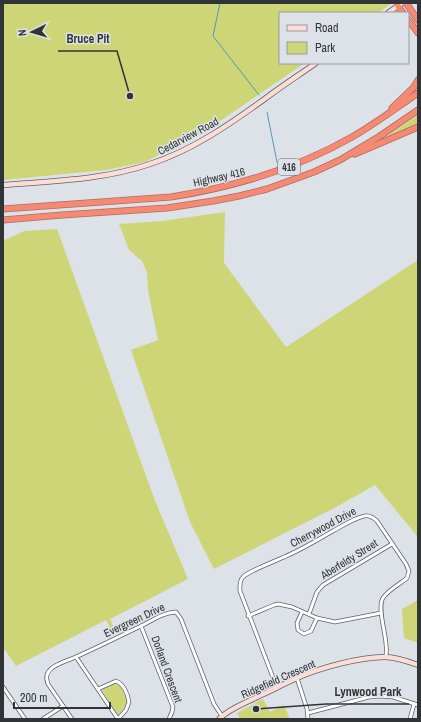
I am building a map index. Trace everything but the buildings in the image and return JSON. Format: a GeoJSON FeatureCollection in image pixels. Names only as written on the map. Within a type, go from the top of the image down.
{"type":"FeatureCollection","features":[{"type":"Feature","properties":{"kind":"highway"},"geometry":{"type":"LineString","coordinates":[[406,3],[418,20]]}},
{"type":"Feature","properties":{"kind":"highway"},"geometry":{"type":"LineString","coordinates":[[409,20],[418,33]]}},
{"type":"Feature","properties":{"kind":"highway"},"geometry":{"type":"LineString","coordinates":[[375,124],[413,88],[418,80]]}},
{"type":"Feature","properties":{"kind":"highway","name":"Highway 416"},"geometry":{"type":"LineString","coordinates":[[3,209],[171,197],[197,193],[245,181],[293,166],[351,138],[375,124],[418,93]]}},
{"type":"Feature","properties":{"kind":"highway","name":"Highway 416"},"geometry":{"type":"LineString","coordinates":[[3,220],[167,208],[200,204],[267,189],[314,172],[340,160],[380,136],[418,110]]}},
{"type":"Feature","properties":{"kind":"highway"},"geometry":{"type":"LineString","coordinates":[[340,160],[418,127]]}},
{"type":"Feature","properties":{"kind":"main road"},"geometry":{"type":"LineString","coordinates":[[389,12],[400,4]]}},
{"type":"Feature","properties":{"kind":"main road","name":"Cedarview Road"},"geometry":{"type":"LineString","coordinates":[[3,184],[93,177],[130,170],[173,156],[206,139],[233,122],[315,64]]}},
{"type":"Feature","properties":{"kind":"main road","name":"Ridgefield Crescent"},"geometry":{"type":"LineString","coordinates":[[221,718],[238,707],[297,678],[343,663],[386,657],[398,658],[418,665]]}},
{"type":"Feature","properties":{"kind":"street","name":"Cherrywood Drive"},"geometry":{"type":"LineString","coordinates":[[277,688],[248,616],[240,591],[240,582],[242,578],[249,572],[295,552],[352,521],[365,516],[374,518],[406,564],[409,571],[407,578],[383,597],[381,613],[386,645],[386,657]]}},
{"type":"Feature","properties":{"kind":"street","name":"Aberfeldy Street"},"geometry":{"type":"LineString","coordinates":[[309,614],[317,592],[323,585],[392,544]]}},
{"type":"Feature","properties":{"kind":"street"},"geometry":{"type":"LineString","coordinates":[[248,616],[278,604],[292,606],[317,618],[335,622],[381,613]]}},
{"type":"Feature","properties":{"kind":"street","name":"Evergreen Drive"},"geometry":{"type":"LineString","coordinates":[[72,719],[46,679],[47,674],[53,667],[168,612],[176,612],[181,619],[214,704],[221,718]]}},
{"type":"Feature","properties":{"kind":"street"},"geometry":{"type":"LineString","coordinates":[[302,612],[297,622],[298,630],[304,634],[311,631],[317,618]]}},
{"type":"Feature","properties":{"kind":"street","name":"Dorland Crescent"},"geometry":{"type":"LineString","coordinates":[[141,626],[172,707],[172,712],[169,719]]}},
{"type":"Feature","properties":{"kind":"street"},"geometry":{"type":"LineString","coordinates":[[76,657],[118,719],[126,710],[129,702],[120,682],[116,681],[98,689]]}},
{"type":"Feature","properties":{"kind":"street"},"geometry":{"type":"LineString","coordinates":[[297,678],[308,713],[308,719]]}},
{"type":"Feature","properties":{"kind":"street"},"geometry":{"type":"LineString","coordinates":[[3,687],[25,719]]}},
{"type":"Feature","properties":{"kind":"street"},"geometry":{"type":"LineString","coordinates":[[308,713],[369,697],[381,696],[393,697],[416,705],[410,719]]}},
{"type":"Feature","properties":{"kind":"street"},"geometry":{"type":"LineString","coordinates":[[43,719],[63,706]]}},
{"type":"Feature","properties":{"kind":"green space"},"geometry":{"type":"Polygon","coordinates":[[[3,3],[392,3],[379,12],[279,12],[279,64],[304,64],[207,130],[145,162],[106,170],[3,180],[3,3]]]}},
{"type":"Feature","properties":{"kind":"green space"},"geometry":{"type":"Polygon","coordinates":[[[418,115],[418,126],[379,142],[418,115]]]}},
{"type":"Feature","properties":{"kind":"green space"},"geometry":{"type":"Polygon","coordinates":[[[225,212],[224,263],[286,347],[418,260],[418,537],[375,485],[338,506],[214,569],[190,522],[131,350],[158,340],[148,290],[147,272],[142,261],[129,250],[119,224],[162,221],[225,212]]]}},
{"type":"Feature","properties":{"kind":"green space"},"geometry":{"type":"Polygon","coordinates":[[[57,229],[154,498],[188,579],[110,619],[116,632],[113,633],[106,620],[16,666],[3,647],[3,241],[24,231],[57,229]]]}},
{"type":"Feature","properties":{"kind":"green space"},"geometry":{"type":"Polygon","coordinates":[[[418,600],[418,643],[404,638],[402,609],[418,600]]]}},
{"type":"Feature","properties":{"kind":"green space"},"geometry":{"type":"Polygon","coordinates":[[[115,683],[119,684],[127,700],[127,704],[119,714],[116,713],[102,690],[115,683]]]}},
{"type":"Feature","properties":{"kind":"green space"},"geometry":{"type":"Polygon","coordinates":[[[263,699],[270,712],[284,705],[290,719],[240,719],[237,713],[263,699]]]}},
{"type":"Feature","properties":{"kind":"waterway"},"geometry":{"type":"LineString","coordinates":[[220,3],[213,36],[259,95]]}},
{"type":"Feature","properties":{"kind":"waterway"},"geometry":{"type":"LineString","coordinates":[[267,112],[277,162]]}},
{"type":"Feature","properties":{"kind":"place","name":"Bruce Pit"},"geometry":{"type":"Point","coordinates":[130,96]}},
{"type":"Feature","properties":{"kind":"place","name":"Lynwood Park"},"geometry":{"type":"Point","coordinates":[256,709]}}]}
